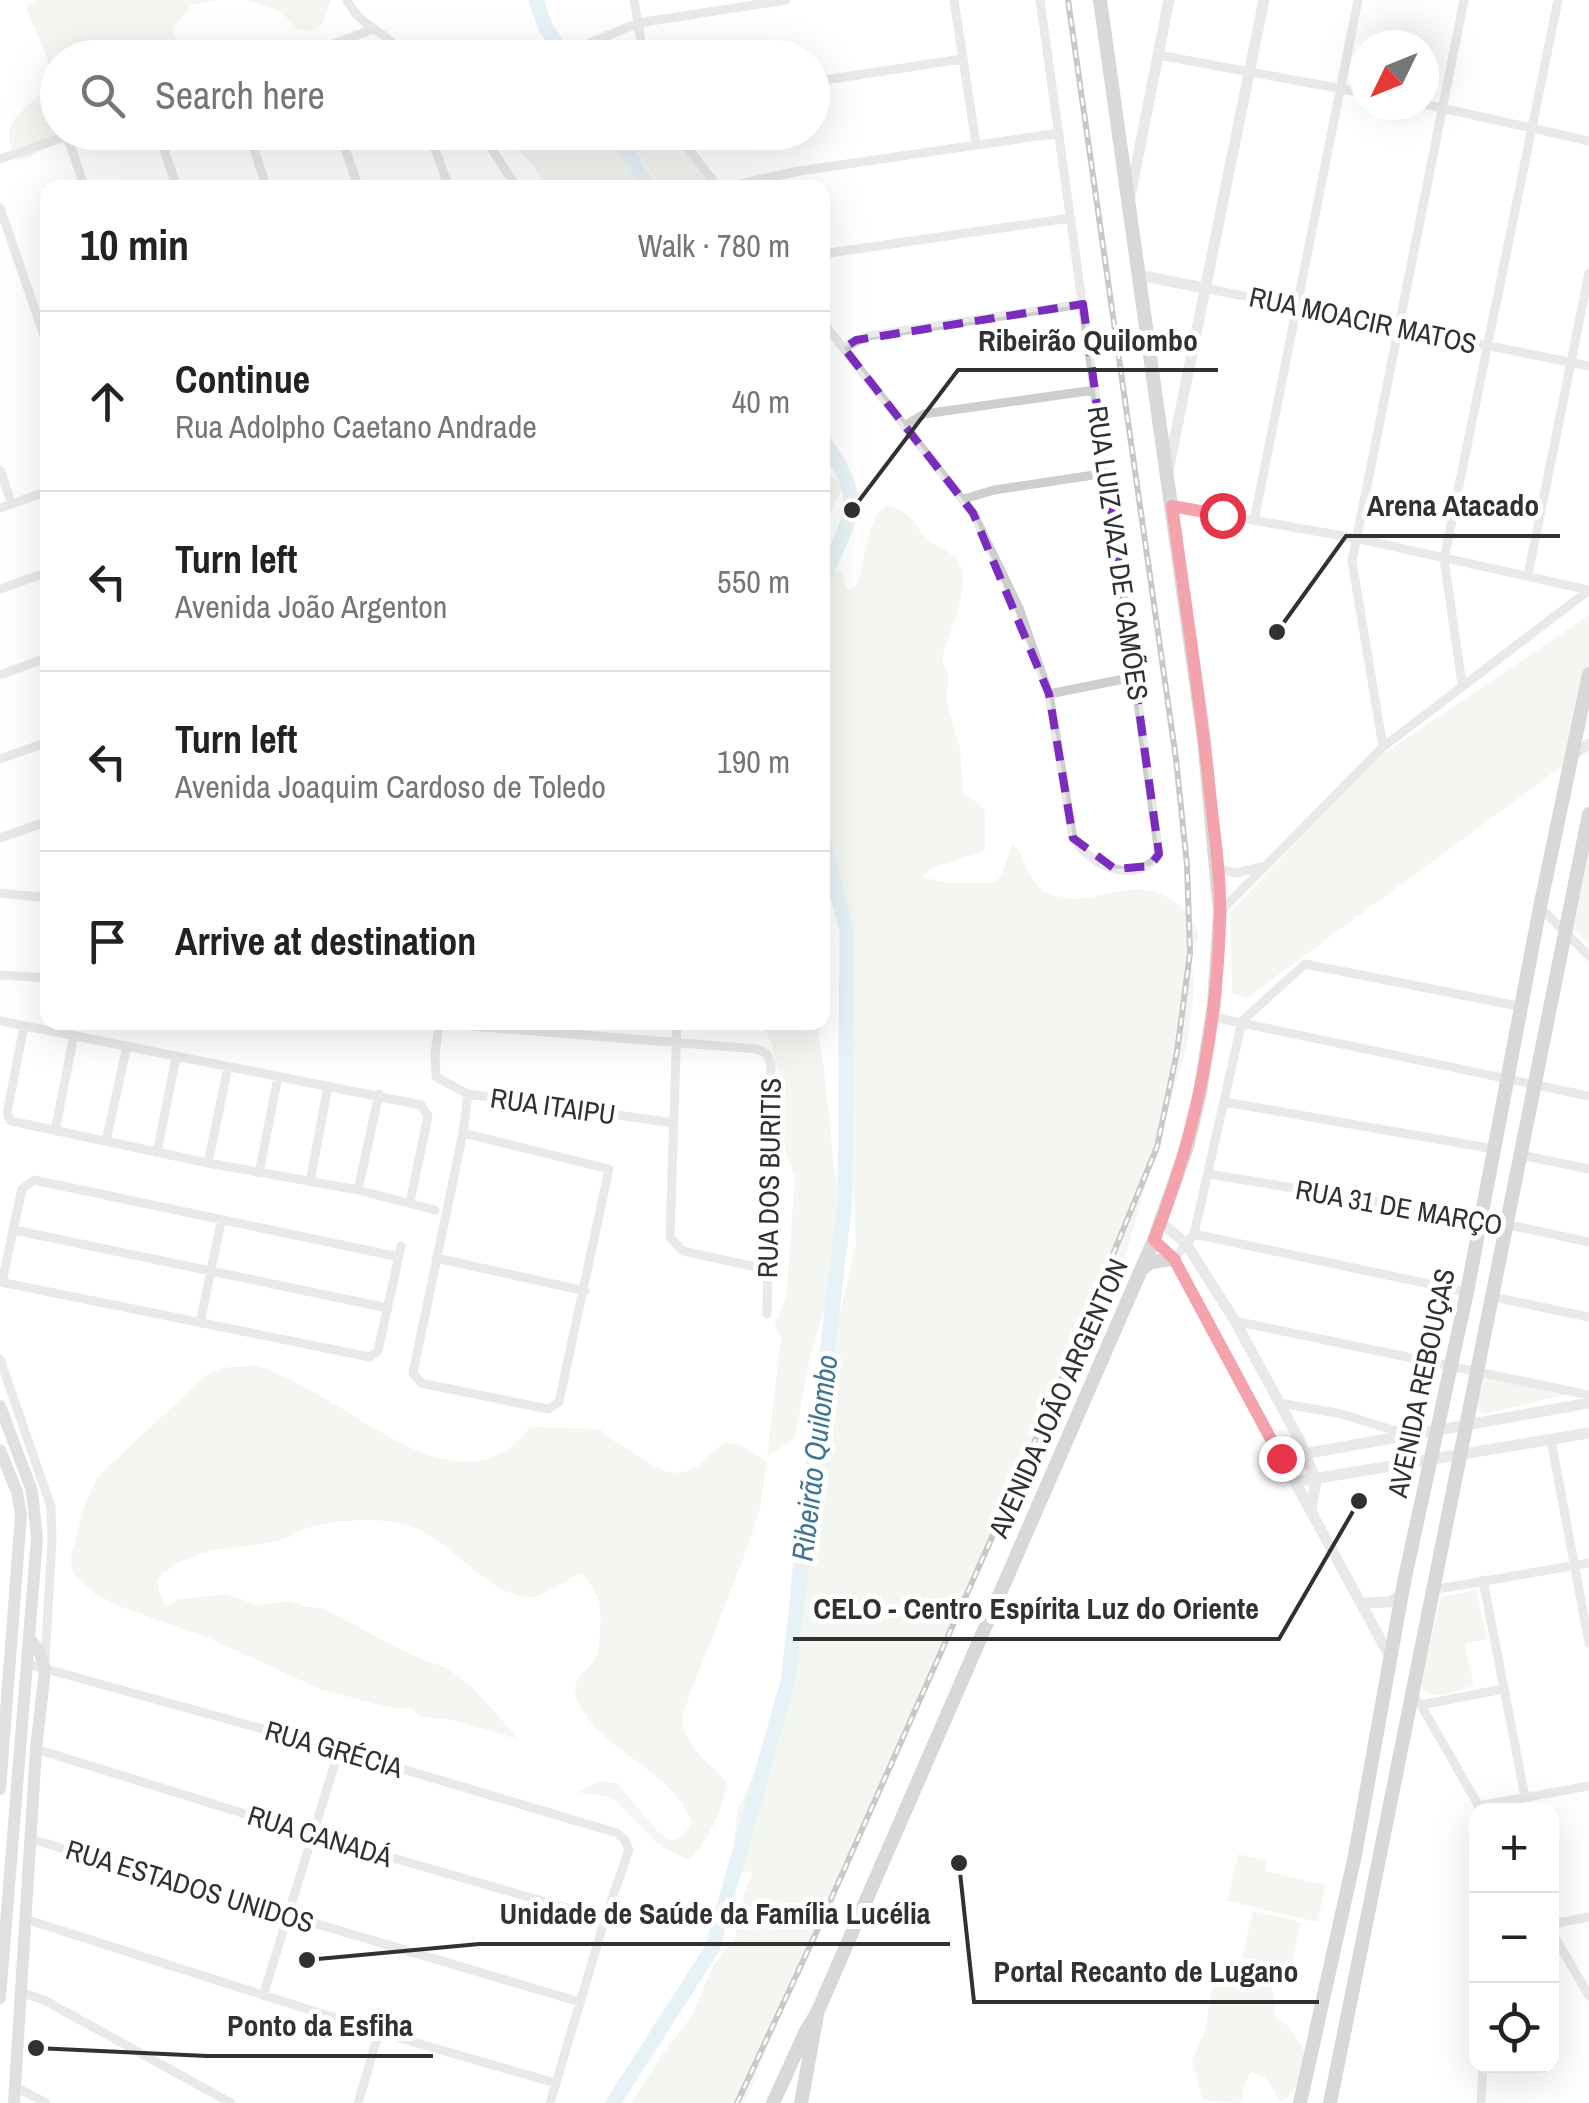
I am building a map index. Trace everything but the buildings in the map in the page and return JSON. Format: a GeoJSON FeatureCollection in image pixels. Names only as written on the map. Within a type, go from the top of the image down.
{"type":"FeatureCollection","features":[{"type":"Feature","properties":{"kind":"main road","name":"AVENIDA JOÃO ARGENTON"},"geometry":{"type":"LineString","coordinates":[[773,2103],[817,2013],[1154,1240],[1187,1147],[1213,1017],[1220,912],[1204,740],[1100,0]]}},
{"type":"Feature","properties":{"kind":"main road","name":"AVENIDA REBOUÇAS"},"geometry":{"type":"LineString","coordinates":[[1300,2103],[1355,1854],[1401,1595],[1467,1292],[1589,674]]}},
{"type":"Feature","properties":{"kind":"main road","name":"AVENIDA REBOUÇAS"},"geometry":{"type":"LineString","coordinates":[[1330,2103],[1416,1700],[1432,1590],[1589,814]]}},
{"type":"Feature","properties":{"kind":"main road"},"geometry":{"type":"LineString","coordinates":[[1142,1269],[1151,1262],[1174,1259]]}},
{"type":"Feature","properties":{"kind":"main road"},"geometry":{"type":"LineString","coordinates":[[0,1406],[32,1491],[36,1515],[31,1640],[0,1998]]}},
{"type":"Feature","properties":{"kind":"main road"},"geometry":{"type":"LineString","coordinates":[[0,1450],[17,1492],[21,1515],[4,1696],[0,1788]]}},
{"type":"Feature","properties":{"kind":"main road"},"geometry":{"type":"LineString","coordinates":[[14,2103],[36,1750],[45,1669],[31,1640]]}},
{"type":"Feature","properties":{"kind":"main road"},"geometry":{"type":"LineString","coordinates":[[1390,1657],[1416,1700]]}},
{"type":"Feature","properties":{"kind":"main road"},"geometry":{"type":"LineString","coordinates":[[1355,1854],[1381,1860]]}},
{"type":"Feature","properties":{"kind":"main road","name":"AVENIDA JOÃO ARGENTON"},"geometry":{"type":"LineString","coordinates":[[801,2103],[816,2036],[817,2013]]}},
{"type":"Feature","properties":{"kind":"street"},"geometry":{"type":"LineString","coordinates":[[347,0],[356,16],[387,40]]}},
{"type":"Feature","properties":{"kind":"street"},"geometry":{"type":"LineString","coordinates":[[634,0],[641,40]]}},
{"type":"Feature","properties":{"kind":"street"},"geometry":{"type":"LineString","coordinates":[[591,40],[638,23],[786,0]]}},
{"type":"Feature","properties":{"kind":"street"},"geometry":{"type":"LineString","coordinates":[[954,0],[976,144]]}},
{"type":"Feature","properties":{"kind":"street","name":"RUA LUIZ VAZ DE CAMÕES"},"geometry":{"type":"LineString","coordinates":[[1040,0],[1159,854],[1150,866],[1134,872],[1115,869],[1087,854],[1073,838],[1049,694]]}},
{"type":"Feature","properties":{"kind":"street"},"geometry":{"type":"LineString","coordinates":[[1129,199],[1169,0]]}},
{"type":"Feature","properties":{"kind":"street"},"geometry":{"type":"LineString","coordinates":[[1167,478],[1264,0]]}},
{"type":"Feature","properties":{"kind":"street"},"geometry":{"type":"LineString","coordinates":[[1254,521],[1358,0]]}},
{"type":"Feature","properties":{"kind":"street"},"geometry":{"type":"LineString","coordinates":[[1383,748],[1352,561],[1464,0]]}},
{"type":"Feature","properties":{"kind":"street"},"geometry":{"type":"LineString","coordinates":[[1462,684],[1444,558],[1558,0]]}},
{"type":"Feature","properties":{"kind":"street"},"geometry":{"type":"LineString","coordinates":[[348,40],[373,30]]}},
{"type":"Feature","properties":{"kind":"street"},"geometry":{"type":"LineString","coordinates":[[1158,54],[1349,90]]}},
{"type":"Feature","properties":{"kind":"street"},"geometry":{"type":"LineString","coordinates":[[830,79],[962,59]]}},
{"type":"Feature","properties":{"kind":"street"},"geometry":{"type":"LineString","coordinates":[[1439,106],[1589,141]]}},
{"type":"Feature","properties":{"kind":"street"},"geometry":{"type":"LineString","coordinates":[[1118,117],[1125,127],[1135,128],[1145,120]]}},
{"type":"Feature","properties":{"kind":"street"},"geometry":{"type":"LineString","coordinates":[[773,180],[800,171],[1059,133]]}},
{"type":"Feature","properties":{"kind":"street"},"geometry":{"type":"LineString","coordinates":[[0,159],[40,145]]}},
{"type":"Feature","properties":{"kind":"street"},"geometry":{"type":"LineString","coordinates":[[72,150],[82,180]]}},
{"type":"Feature","properties":{"kind":"street"},"geometry":{"type":"LineString","coordinates":[[164,150],[174,180]]}},
{"type":"Feature","properties":{"kind":"street"},"geometry":{"type":"LineString","coordinates":[[254,150],[264,180]]}},
{"type":"Feature","properties":{"kind":"street"},"geometry":{"type":"LineString","coordinates":[[345,150],[356,180]]}},
{"type":"Feature","properties":{"kind":"street"},"geometry":{"type":"LineString","coordinates":[[436,150],[446,180]]}},
{"type":"Feature","properties":{"kind":"street"},"geometry":{"type":"LineString","coordinates":[[493,150],[512,180]]}},
{"type":"Feature","properties":{"kind":"street"},"geometry":{"type":"LineString","coordinates":[[690,150],[714,180]]}},
{"type":"Feature","properties":{"kind":"street"},"geometry":{"type":"LineString","coordinates":[[0,208],[40,323]]}},
{"type":"Feature","properties":{"kind":"street"},"geometry":{"type":"LineString","coordinates":[[830,253],[1071,218]]}},
{"type":"Feature","properties":{"kind":"street"},"geometry":{"type":"LineString","coordinates":[[1528,575],[1589,273]]}},
{"type":"Feature","properties":{"kind":"street","name":"RUA MOACIR MATOS"},"geometry":{"type":"LineString","coordinates":[[1138,275],[1589,366]]}},
{"type":"Feature","properties":{"kind":"street"},"geometry":{"type":"LineString","coordinates":[[844,348],[868,336],[1082,304]]}},
{"type":"Feature","properties":{"kind":"street"},"geometry":{"type":"LineString","coordinates":[[830,331],[964,500],[1018,608],[1049,694],[1134,676]]}},
{"type":"Feature","properties":{"kind":"street"},"geometry":{"type":"LineString","coordinates":[[904,426],[924,414],[1095,390]]}},
{"type":"Feature","properties":{"kind":"street"},"geometry":{"type":"LineString","coordinates":[[0,470],[12,504]]}},
{"type":"Feature","properties":{"kind":"street"},"geometry":{"type":"LineString","coordinates":[[964,500],[994,490],[1107,473]]}},
{"type":"Feature","properties":{"kind":"street"},"geometry":{"type":"LineString","coordinates":[[0,508],[40,494]]}},
{"type":"Feature","properties":{"kind":"street"},"geometry":{"type":"LineString","coordinates":[[1172,506],[1356,538],[1589,590]]}},
{"type":"Feature","properties":{"kind":"street"},"geometry":{"type":"LineString","coordinates":[[0,590],[40,575]]}},
{"type":"Feature","properties":{"kind":"street"},"geometry":{"type":"LineString","coordinates":[[1220,912],[1383,748],[1589,590]]}},
{"type":"Feature","properties":{"kind":"street"},"geometry":{"type":"LineString","coordinates":[[0,674],[40,661]]}},
{"type":"Feature","properties":{"kind":"street"},"geometry":{"type":"LineString","coordinates":[[1573,754],[1589,744]]}},
{"type":"Feature","properties":{"kind":"street"},"geometry":{"type":"LineString","coordinates":[[0,758],[40,745]]}},
{"type":"Feature","properties":{"kind":"street"},"geometry":{"type":"LineString","coordinates":[[0,838],[40,824]]}},
{"type":"Feature","properties":{"kind":"street"},"geometry":{"type":"LineString","coordinates":[[1218,868],[1250,872],[1268,864]]}},
{"type":"Feature","properties":{"kind":"street"},"geometry":{"type":"LineString","coordinates":[[0,894],[40,897]]}},
{"type":"Feature","properties":{"kind":"street"},"geometry":{"type":"LineString","coordinates":[[1540,907],[1589,956]]}},
{"type":"Feature","properties":{"kind":"street"},"geometry":{"type":"LineString","coordinates":[[1174,1259],[1190,1240],[1209,1174],[1242,1021],[1305,964],[1523,1007]]}},
{"type":"Feature","properties":{"kind":"street"},"geometry":{"type":"LineString","coordinates":[[0,975],[40,978]]}},
{"type":"Feature","properties":{"kind":"street"},"geometry":{"type":"LineString","coordinates":[[1213,1017],[1589,1096]]}},
{"type":"Feature","properties":{"kind":"street"},"geometry":{"type":"LineString","coordinates":[[0,1021],[40,1029]]}},
{"type":"Feature","properties":{"kind":"street"},"geometry":{"type":"LineString","coordinates":[[24,1026],[8,1118],[157,1153],[358,1190],[434,1210]]}},
{"type":"Feature","properties":{"kind":"street"},"geometry":{"type":"LineString","coordinates":[[46,1030],[421,1105],[428,1116],[410,1202]]}},
{"type":"Feature","properties":{"kind":"street","name":"RUA ITAIPU"},"geometry":{"type":"LineString","coordinates":[[437,1030],[436,1077],[468,1094],[674,1123]]}},
{"type":"Feature","properties":{"kind":"street"},"geometry":{"type":"LineString","coordinates":[[491,1030],[676,1044]]}},
{"type":"Feature","properties":{"kind":"street"},"geometry":{"type":"LineString","coordinates":[[677,1030],[670,1236],[683,1251],[769,1270]]}},
{"type":"Feature","properties":{"kind":"street"},"geometry":{"type":"LineString","coordinates":[[55,1130],[74,1035]]}},
{"type":"Feature","properties":{"kind":"street","name":"RUA DOS BURITIS"},"geometry":{"type":"LineString","coordinates":[[676,1044],[758,1048],[767,1054],[771,1064],[767,1314]]}},
{"type":"Feature","properties":{"kind":"street"},"geometry":{"type":"LineString","coordinates":[[106,1141],[127,1046]]}},
{"type":"Feature","properties":{"kind":"street"},"geometry":{"type":"LineString","coordinates":[[157,1153],[176,1057]]}},
{"type":"Feature","properties":{"kind":"street"},"geometry":{"type":"LineString","coordinates":[[208,1163],[228,1067]]}},
{"type":"Feature","properties":{"kind":"street"},"geometry":{"type":"LineString","coordinates":[[259,1173],[278,1077]]}},
{"type":"Feature","properties":{"kind":"street"},"geometry":{"type":"LineString","coordinates":[[310,1182],[328,1086]]}},
{"type":"Feature","properties":{"kind":"street"},"geometry":{"type":"LineString","coordinates":[[358,1190],[379,1094]]}},
{"type":"Feature","properties":{"kind":"street"},"geometry":{"type":"LineString","coordinates":[[464,1133],[609,1169],[559,1402],[548,1410],[421,1384],[413,1373],[464,1133],[468,1094]]}},
{"type":"Feature","properties":{"kind":"street"},"geometry":{"type":"LineString","coordinates":[[1225,1102],[1494,1149]]}},
{"type":"Feature","properties":{"kind":"street"},"geometry":{"type":"LineString","coordinates":[[1521,1155],[1589,1169]]}},
{"type":"Feature","properties":{"kind":"street","name":"RUA 31 DE MARÇO"},"geometry":{"type":"LineString","coordinates":[[1209,1174],[1589,1242]]}},
{"type":"Feature","properties":{"kind":"street"},"geometry":{"type":"LineString","coordinates":[[34,1180],[221,1222],[400,1252],[378,1351],[370,1357],[1,1282],[22,1190],[34,1180]]}},
{"type":"Feature","properties":{"kind":"street"},"geometry":{"type":"LineString","coordinates":[[200,1323],[221,1222]]}},
{"type":"Feature","properties":{"kind":"street"},"geometry":{"type":"LineString","coordinates":[[1161,1222],[1190,1240],[1467,1292]]}},
{"type":"Feature","properties":{"kind":"street"},"geometry":{"type":"LineString","coordinates":[[14,1230],[388,1308]]}},
{"type":"Feature","properties":{"kind":"street"},"geometry":{"type":"LineString","coordinates":[[1154,1240],[1174,1259],[1390,1657]]}},
{"type":"Feature","properties":{"kind":"street"},"geometry":{"type":"LineString","coordinates":[[1190,1240],[1306,1454],[1316,1481],[1310,1510]]}},
{"type":"Feature","properties":{"kind":"street"},"geometry":{"type":"LineString","coordinates":[[436,1258],[585,1291]]}},
{"type":"Feature","properties":{"kind":"street"},"geometry":{"type":"LineString","coordinates":[[1493,1297],[1589,1318]]}},
{"type":"Feature","properties":{"kind":"street"},"geometry":{"type":"LineString","coordinates":[[1235,1322],[1589,1395]]}},
{"type":"Feature","properties":{"kind":"street"},"geometry":{"type":"LineString","coordinates":[[0,1359],[51,1506],[45,1669]]}},
{"type":"Feature","properties":{"kind":"street"},"geometry":{"type":"LineString","coordinates":[[1281,1458],[1589,1403]]}},
{"type":"Feature","properties":{"kind":"street"},"geometry":{"type":"LineString","coordinates":[[1279,1404],[1342,1414],[1405,1434]]}},
{"type":"Feature","properties":{"kind":"street"},"geometry":{"type":"LineString","coordinates":[[1295,1482],[1589,1434]]}},
{"type":"Feature","properties":{"kind":"street"},"geometry":{"type":"LineString","coordinates":[[1551,1440],[1589,1643]]}},
{"type":"Feature","properties":{"kind":"street"},"geometry":{"type":"LineString","coordinates":[[1432,1590],[1589,1563]]}},
{"type":"Feature","properties":{"kind":"street"},"geometry":{"type":"LineString","coordinates":[[1483,1580],[1525,1797]]}},
{"type":"Feature","properties":{"kind":"street"},"geometry":{"type":"LineString","coordinates":[[1361,1603],[1389,1602],[1401,1595]]}},
{"type":"Feature","properties":{"kind":"street","name":"RUA GRÉCIA"},"geometry":{"type":"LineString","coordinates":[[28,1664],[339,1750],[617,1833],[629,1850],[604,1919]]}},
{"type":"Feature","properties":{"kind":"street"},"geometry":{"type":"LineString","coordinates":[[1477,1803],[1416,1700],[1503,1689]]}},
{"type":"Feature","properties":{"kind":"street","name":"RUA CANADÁ"},"geometry":{"type":"LineString","coordinates":[[36,1750],[604,1919]]}},
{"type":"Feature","properties":{"kind":"street"},"geometry":{"type":"LineString","coordinates":[[263,1996],[339,1750]]}},
{"type":"Feature","properties":{"kind":"street"},"geometry":{"type":"LineString","coordinates":[[1500,1803],[1589,1786]]}},
{"type":"Feature","properties":{"kind":"street","name":"RUA ESTADOS UNIDOS"},"geometry":{"type":"LineString","coordinates":[[30,1839],[580,2002]]}},
{"type":"Feature","properties":{"kind":"street"},"geometry":{"type":"LineString","coordinates":[[1559,1922],[1589,1916]]}},
{"type":"Feature","properties":{"kind":"street"},"geometry":{"type":"LineString","coordinates":[[25,1919],[378,2032],[556,2083]]}},
{"type":"Feature","properties":{"kind":"street"},"geometry":{"type":"LineString","coordinates":[[550,2103],[604,1919]]}},
{"type":"Feature","properties":{"kind":"street"},"geometry":{"type":"LineString","coordinates":[[1559,1944],[1589,1996]]}},
{"type":"Feature","properties":{"kind":"street"},"geometry":{"type":"LineString","coordinates":[[20,1992],[44,2000],[231,2103]]}},
{"type":"Feature","properties":{"kind":"street"},"geometry":{"type":"LineString","coordinates":[[358,2103],[378,2032]]}},
{"type":"Feature","properties":{"kind":"street"},"geometry":{"type":"LineString","coordinates":[[1481,2103],[1483,2073]]}},
{"type":"Feature","properties":{"kind":"street"},"geometry":{"type":"LineString","coordinates":[[16,2086],[46,2103]]}},
{"type":"Feature","properties":{"kind":"highlighted area"},"geometry":{"type":"Polygon","coordinates":[[[1083,304],[1159,854],[1150,866],[1115,869],[1073,838],[1049,694],[973,513],[844,348],[856,340],[1083,304]]]}},
{"type":"Feature","properties":{"kind":"shaded area"},"geometry":{"type":"Polygon","coordinates":[[[36,0],[216,0],[192,5],[172,28],[176,40],[40,42],[26,7],[36,0]]]}},
{"type":"Feature","properties":{"kind":"shaded area"},"geometry":{"type":"Polygon","coordinates":[[[246,0],[331,0],[323,23],[312,31],[298,29],[277,10],[246,0]]]}},
{"type":"Feature","properties":{"kind":"shaded area"},"geometry":{"type":"Polygon","coordinates":[[[40,93],[41,150],[16,161],[9,141],[10,129],[40,93]]]}},
{"type":"Feature","properties":{"kind":"shaded area"},"geometry":{"type":"Polygon","coordinates":[[[518,150],[618,150],[640,180],[542,180],[518,150]]]}},
{"type":"Feature","properties":{"kind":"shaded area"},"geometry":{"type":"Polygon","coordinates":[[[635,150],[683,150],[711,180],[655,180],[635,150]]]}},
{"type":"Feature","properties":{"kind":"shaded area"},"geometry":{"type":"Polygon","coordinates":[[[830,476],[841,483],[842,489],[830,512],[830,476]]]}},
{"type":"Feature","properties":{"kind":"shaded area"},"geometry":{"type":"Polygon","coordinates":[[[887,505],[908,515],[928,539],[954,556],[963,578],[959,606],[942,660],[948,674],[947,702],[960,749],[963,791],[985,810],[985,851],[934,867],[922,877],[948,883],[995,882],[1001,876],[1012,843],[1037,885],[1054,895],[1086,898],[1147,890],[1163,895],[1187,913],[1199,938],[1188,953],[1194,987],[1188,1041],[1124,1261],[1072,1362],[795,1975],[752,2086],[743,2103],[631,2103],[691,2017],[714,1964],[736,1938],[738,1912],[753,1870],[739,1875],[731,1863],[738,1810],[750,1782],[765,1764],[775,1734],[788,1659],[790,1584],[812,1432],[856,1244],[852,1161],[847,1147],[845,908],[830,840],[830,571],[841,570],[847,591],[856,586],[873,522],[887,505]]]}},
{"type":"Feature","properties":{"kind":"shaded area"},"geometry":{"type":"Polygon","coordinates":[[[1589,615],[1589,662],[1569,761],[1247,998],[1232,993],[1230,912],[1376,759],[1589,615]]]}},
{"type":"Feature","properties":{"kind":"shaded area"},"geometry":{"type":"Polygon","coordinates":[[[1589,849],[1589,944],[1573,929],[1589,849]]]}},
{"type":"Feature","properties":{"kind":"shaded area"},"geometry":{"type":"Polygon","coordinates":[[[765,1030],[820,1030],[834,1169],[843,1218],[839,1260],[814,1341],[795,1438],[767,1457],[781,1337],[774,1326],[786,1297],[795,1177],[779,1134],[772,1045],[765,1030]]]}},
{"type":"Feature","properties":{"kind":"shaded area"},"geometry":{"type":"Polygon","coordinates":[[[257,1365],[313,1392],[391,1438],[439,1458],[463,1462],[487,1459],[509,1448],[530,1427],[600,1429],[668,1472],[692,1469],[724,1443],[739,1444],[767,1462],[761,1504],[748,1546],[683,1713],[691,1744],[727,1782],[714,1824],[688,1860],[660,1846],[613,1798],[576,1792],[600,1781],[617,1783],[658,1832],[672,1841],[692,1823],[669,1788],[601,1733],[577,1699],[575,1686],[597,1653],[600,1621],[596,1593],[582,1574],[537,1596],[520,1596],[481,1576],[418,1529],[358,1520],[325,1524],[267,1543],[199,1554],[170,1569],[157,1581],[167,1606],[180,1599],[226,1594],[257,1605],[290,1601],[321,1608],[449,1669],[474,1689],[520,1740],[453,1720],[421,1717],[410,1708],[391,1708],[320,1689],[204,1636],[126,1609],[95,1594],[73,1574],[70,1559],[97,1477],[206,1375],[221,1368],[257,1365]]]}},
{"type":"Feature","properties":{"kind":"shaded area"},"geometry":{"type":"Polygon","coordinates":[[[1482,1376],[1571,1393],[1485,1414],[1474,1409],[1482,1376]]]}},
{"type":"Feature","properties":{"kind":"shaded area"},"geometry":{"type":"Polygon","coordinates":[[[1476,1590],[1487,1639],[1465,1644],[1474,1686],[1431,1694],[1420,1685],[1441,1597],[1476,1590]]]}},
{"type":"Feature","properties":{"kind":"shaded area"},"geometry":{"type":"Polygon","coordinates":[[[1238,1854],[1267,1861],[1265,1871],[1326,1885],[1317,1922],[1227,1901],[1238,1854]]]}},
{"type":"Feature","properties":{"kind":"shaded area"},"geometry":{"type":"Polygon","coordinates":[[[1253,1911],[1301,1922],[1291,1969],[1242,1958],[1253,1911]]]}},
{"type":"Feature","properties":{"kind":"shaded area"},"geometry":{"type":"Polygon","coordinates":[[[1216,1967],[1270,1983],[1274,2015],[1304,2049],[1297,2086],[1281,2102],[1265,2077],[1251,2072],[1239,2103],[1203,2101],[1192,2060],[1205,2030],[1216,1967]]]}},
{"type":"Feature","properties":{"kind":"waterway","name":"Ribeirão Quilombo"},"geometry":{"type":"LineString","coordinates":[[536,0],[554,40]]}},
{"type":"Feature","properties":{"kind":"waterway","name":"Ribeirão Quilombo"},"geometry":{"type":"LineString","coordinates":[[626,150],[645,180]]}},
{"type":"Feature","properties":{"kind":"waterway","name":"Ribeirão Quilombo"},"geometry":{"type":"LineString","coordinates":[[830,451],[850,495],[847,525],[830,564]]}},
{"type":"Feature","properties":{"kind":"waterway","name":"Ribeirão Quilombo"},"geometry":{"type":"LineString","coordinates":[[613,2103],[712,1949],[788,1681],[845,1202],[847,931],[830,867]]}},
{"type":"Feature","properties":{"kind":"railway"},"geometry":{"type":"LineString","coordinates":[[737,2103],[1054,1398],[1157,1147],[1177,1052],[1190,953],[1187,865],[1176,759],[1068,0]]}},
{"type":"Feature","properties":{"kind":"place","name":"Ribeirão Quilombo"},"geometry":{"type":"Point","coordinates":[852,510]}},
{"type":"Feature","properties":{"kind":"place","name":"Arena Atacado"},"geometry":{"type":"Point","coordinates":[1277,632]}},
{"type":"Feature","properties":{"kind":"place","name":"CELO - Centro Espírita Luz do Oriente"},"geometry":{"type":"Point","coordinates":[1359,1501]}},
{"type":"Feature","properties":{"kind":"place","name":"Portal Recanto de Lugano"},"geometry":{"type":"Point","coordinates":[959,1863]}},
{"type":"Feature","properties":{"kind":"place","name":"Unidade de Saúde da Família Lucélia"},"geometry":{"type":"Point","coordinates":[307,1960]}},
{"type":"Feature","properties":{"kind":"place","name":"Ponto da Esfiha"},"geometry":{"type":"Point","coordinates":[36,2048]}},
{"type":"Feature","properties":{"kind":"route"},"geometry":{"type":"LineString","coordinates":[[1222,515],[1172,506],[1204,740],[1220,912],[1214,1004],[1200,1093],[1187,1147],[1154,1240],[1174,1259],[1281,1458]]}}]}
